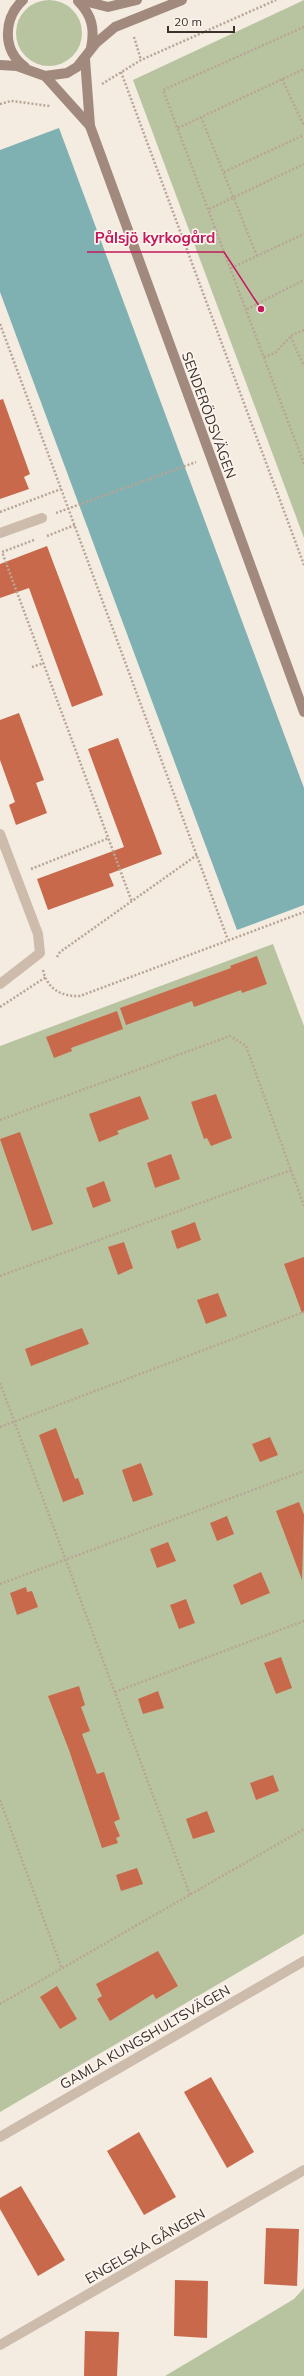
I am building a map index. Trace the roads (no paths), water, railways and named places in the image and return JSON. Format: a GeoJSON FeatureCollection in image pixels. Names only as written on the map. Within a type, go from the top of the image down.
{"type":"FeatureCollection","features":[{"type":"Feature","properties":{"kind":"street"},"geometry":{"type":"LineString","coordinates":[[16,0],[8,25],[8,39],[11,52],[19,63],[30,71]]}},
{"type":"Feature","properties":{"kind":"street"},"geometry":{"type":"LineString","coordinates":[[13,11],[23,0]]}},
{"type":"Feature","properties":{"kind":"street"},"geometry":{"type":"LineString","coordinates":[[79,0],[108,7],[137,0]]}},
{"type":"Feature","properties":{"kind":"street","name":"SENDERÖDSVÄGEN"},"geometry":{"type":"LineString","coordinates":[[79,0],[86,8],[92,21],[93,36],[88,54],[86,92],[90,126],[304,712]]}},
{"type":"Feature","properties":{"kind":"street"},"geometry":{"type":"LineString","coordinates":[[0,65],[17,66],[45,76],[67,73],[115,27],[182,0]]}},
{"type":"Feature","properties":{"kind":"street"},"geometry":{"type":"LineString","coordinates":[[0,33],[8,25]]}},
{"type":"Feature","properties":{"kind":"street","name":"SENDERÖDSVÄGEN"},"geometry":{"type":"LineString","coordinates":[[45,76],[90,126]]}},
{"type":"Feature","properties":{"kind":"street"},"geometry":{"type":"LineString","coordinates":[[0,533],[42,518]]}},
{"type":"Feature","properties":{"kind":"street"},"geometry":{"type":"LineString","coordinates":[[0,834],[38,934],[40,953],[0,984]]}},
{"type":"Feature","properties":{"kind":"street","name":"GAMLA KUNGSHULTSVÄGEN"},"geometry":{"type":"LineString","coordinates":[[0,2137],[304,1961]]}},
{"type":"Feature","properties":{"kind":"street","name":"ENGELSKA GÅNGEN"},"geometry":{"type":"LineString","coordinates":[[0,2346],[304,2170]]}},
{"type":"Feature","properties":{"kind":"water"},"geometry":{"type":"Polygon","coordinates":[[[59,128],[304,788],[304,905],[237,930],[0,292],[0,150],[59,128]]]}},
{"type":"Feature","properties":{"kind":"place","name":"Pålsjö kyrkogård"},"geometry":{"type":"Point","coordinates":[261,309]}}]}
